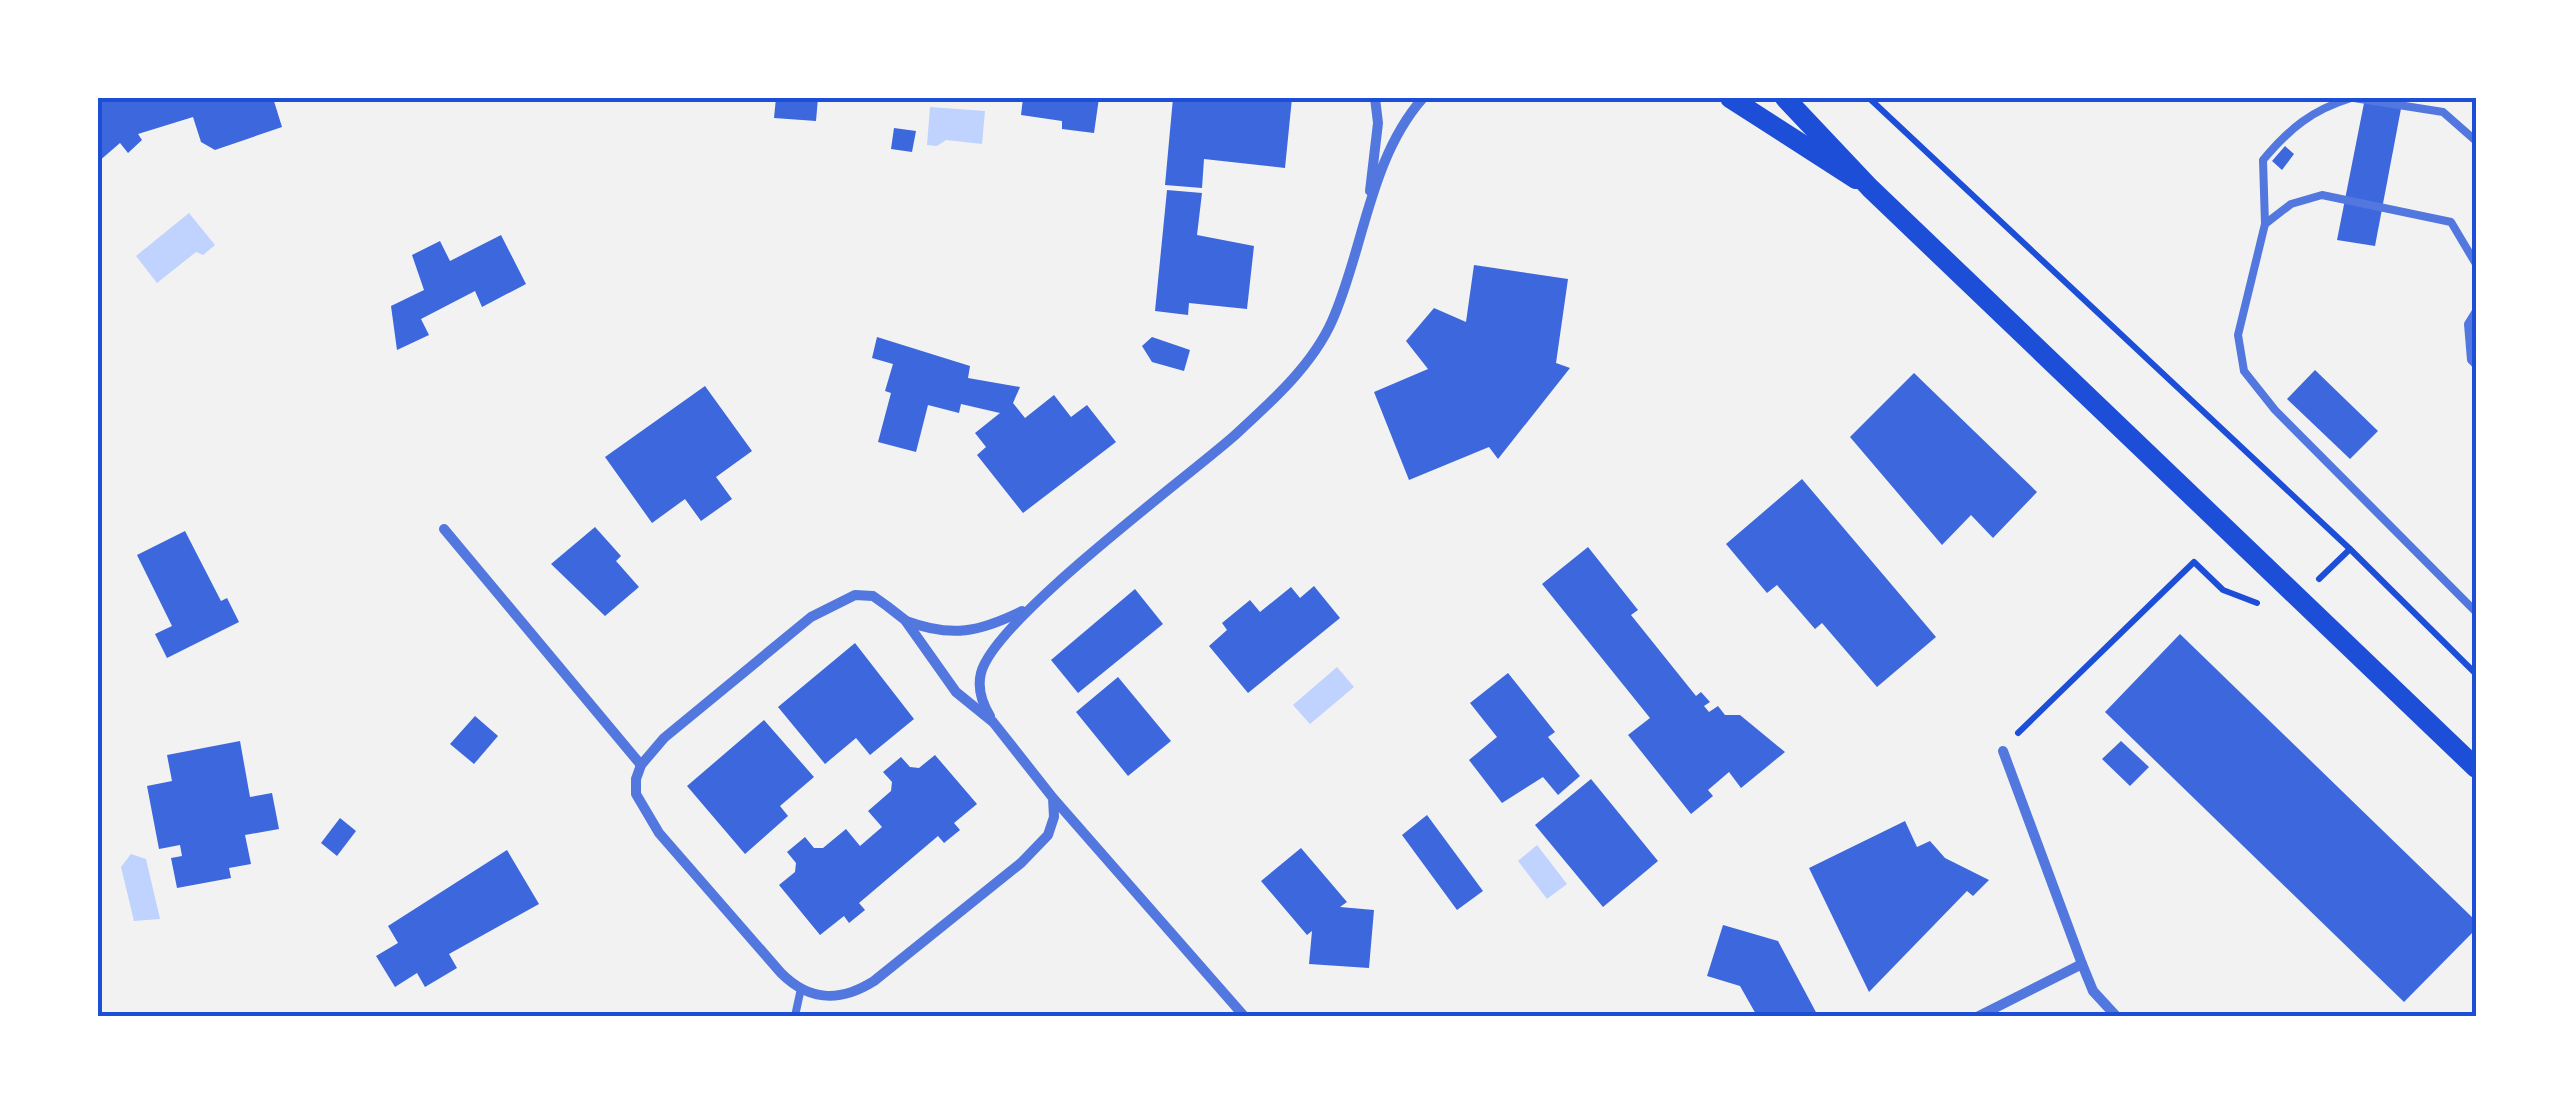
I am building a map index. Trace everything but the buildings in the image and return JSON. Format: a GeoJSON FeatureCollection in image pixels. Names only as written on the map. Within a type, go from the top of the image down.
{"type":"FeatureCollection","features":[{"type":"Feature","properties":{"kind":"main road"},"geometry":{"type":"LineString","coordinates":[[1730,98],[1870,188]]}},
{"type":"Feature","properties":{"kind":"main road"},"geometry":{"type":"LineString","coordinates":[[1784,98],[1870,188],[2476,768]]}},
{"type":"Feature","properties":{"kind":"street"},"geometry":{"type":"LineString","coordinates":[[1370,202],[1378,122],[1374,98]]}},
{"type":"Feature","properties":{"kind":"street"},"geometry":{"type":"LineString","coordinates":[[1244,1016],[1053,798],[994,722],[982,703],[981,672],[1028,609],[1231,438],[1284,388],[1331,323],[1370,202],[1399,134],[1423,98]]}},
{"type":"Feature","properties":{"kind":"street"},"geometry":{"type":"LineString","coordinates":[[444,528],[640,766]]}},
{"type":"Feature","properties":{"kind":"street"},"geometry":{"type":"LineString","coordinates":[[1028,609],[978,631],[958,634],[936,632],[905,620],[873,596],[855,594],[835,602],[664,738],[640,766],[636,794],[643,811],[800,993],[843,994],[874,980],[1021,863],[1048,835],[1054,818],[1053,798]]}},
{"type":"Feature","properties":{"kind":"street"},"geometry":{"type":"LineString","coordinates":[[905,620],[956,692],[994,722]]}},
{"type":"Feature","properties":{"kind":"street"},"geometry":{"type":"LineString","coordinates":[[2003,751],[2082,964],[2094,991],[2116,1016]]}},
{"type":"Feature","properties":{"kind":"street"},"geometry":{"type":"LineString","coordinates":[[1979,1016],[2082,964]]}},
{"type":"Feature","properties":{"kind":"lane"},"geometry":{"type":"LineString","coordinates":[[2476,140],[2443,112],[2353,98],[2319,108],[2290,128],[2264,160],[2265,224],[2238,335],[2244,371],[2275,410],[2476,612]]}},
{"type":"Feature","properties":{"kind":"lane"},"geometry":{"type":"LineString","coordinates":[[2265,224],[2291,204],[2322,196],[2451,222],[2476,264]]}},
{"type":"Feature","properties":{"kind":"lane"},"geometry":{"type":"LineString","coordinates":[[2476,311],[2468,324],[2471,360],[2476,365]]}},
{"type":"Feature","properties":{"kind":"lane"},"geometry":{"type":"LineString","coordinates":[[796,1016],[800,993]]}},
{"type":"Feature","properties":{"kind":"path"},"geometry":{"type":"LineString","coordinates":[[1869,98],[2350,548],[2476,674]]}},
{"type":"Feature","properties":{"kind":"path"},"geometry":{"type":"LineString","coordinates":[[2003,751],[2032,714],[2194,562],[2222,590],[2283,613],[2350,548]]}},
{"type":"Feature","properties":{"kind":"water"},"geometry":{"type":"Polygon","coordinates":[[[930,107],[985,111],[982,144],[946,140],[937,146],[927,145],[930,107]]]}},
{"type":"Feature","properties":{"kind":"water"},"geometry":{"type":"Polygon","coordinates":[[[189,213],[215,245],[203,255],[196,252],[157,283],[136,256],[189,213]]]}},
{"type":"Feature","properties":{"kind":"water"},"geometry":{"type":"Polygon","coordinates":[[[1337,667],[1354,687],[1310,724],[1293,705],[1337,667]]]}},
{"type":"Feature","properties":{"kind":"water"},"geometry":{"type":"Polygon","coordinates":[[[1537,845],[1567,884],[1547,899],[1518,861],[1537,845]]]}},
{"type":"Feature","properties":{"kind":"water"},"geometry":{"type":"Polygon","coordinates":[[[131,854],[146,859],[160,919],[134,921],[121,867],[131,854]]]}}]}
